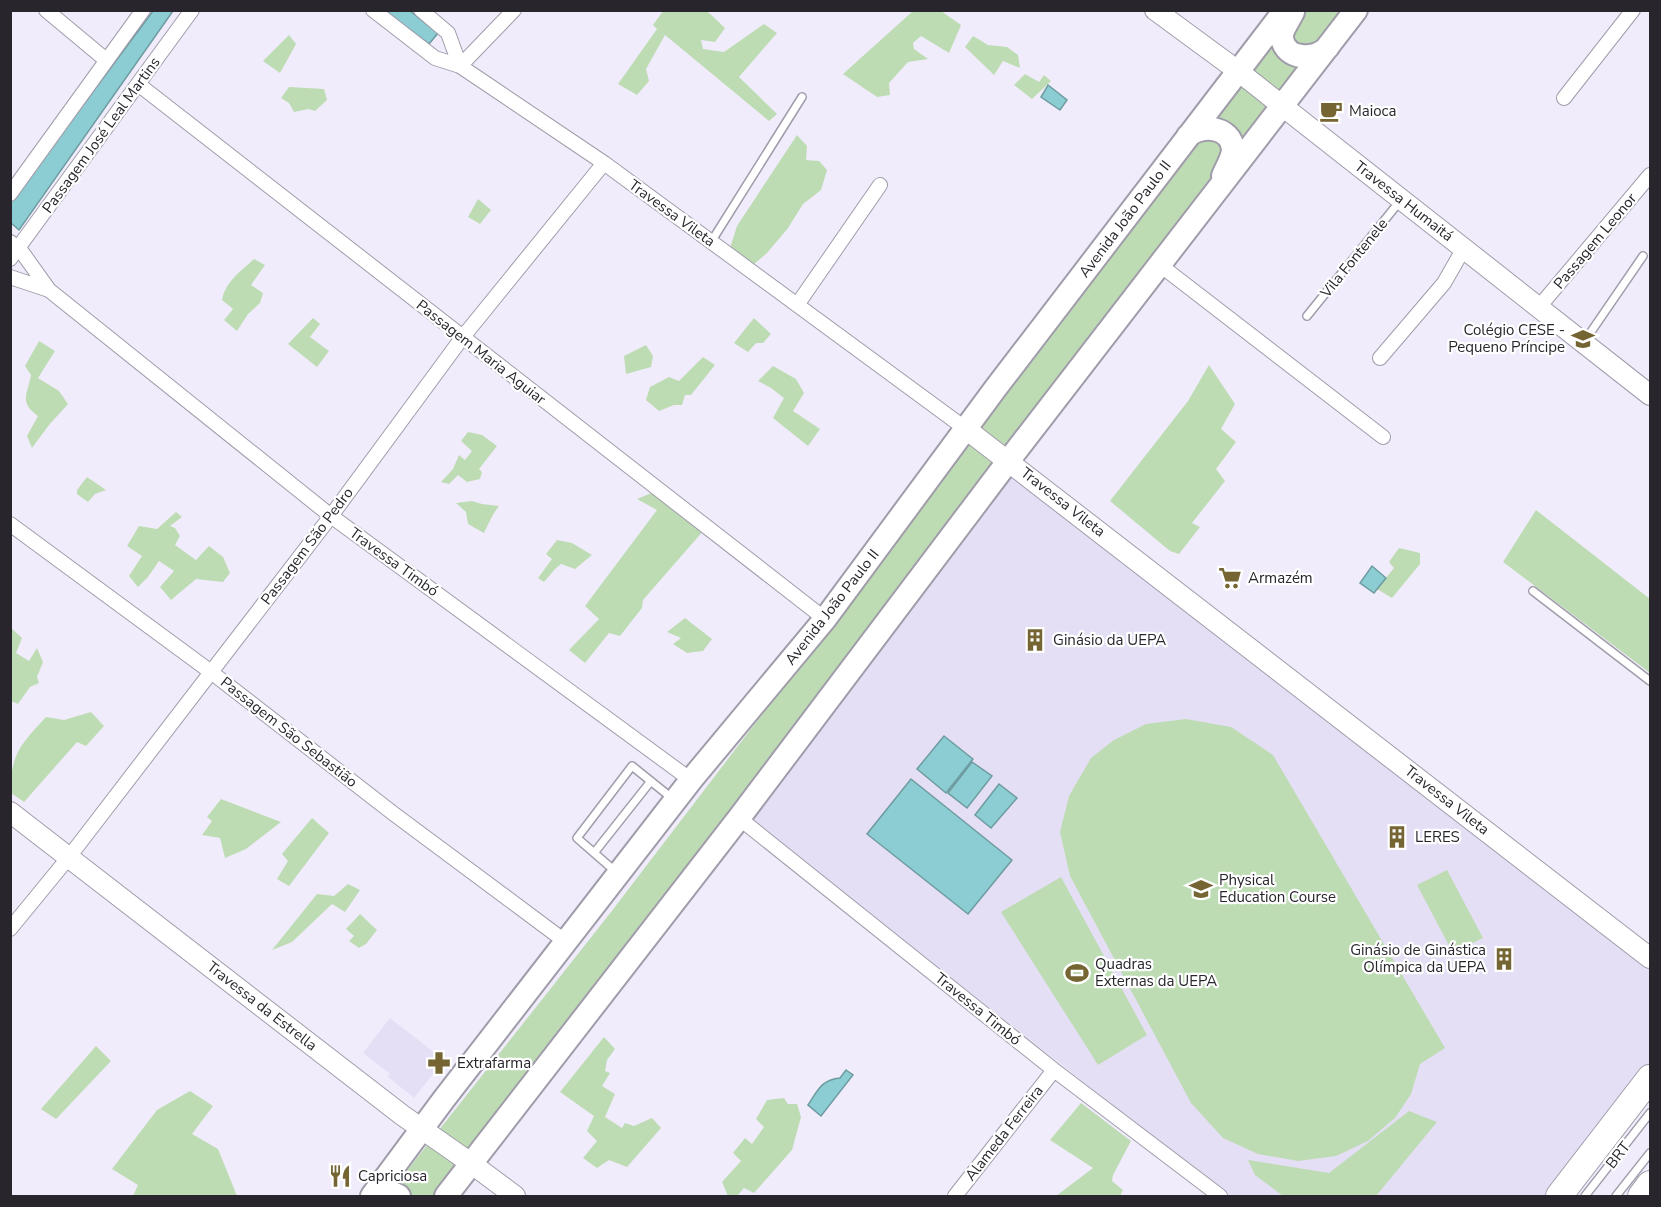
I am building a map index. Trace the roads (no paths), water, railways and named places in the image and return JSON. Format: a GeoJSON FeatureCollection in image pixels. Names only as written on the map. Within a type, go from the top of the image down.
{"type":"FeatureCollection","features":[{"type":"Feature","properties":{"kind":"highway"},"geometry":{"type":"LineString","coordinates":[[1559,1197],[1650,1078]]}},
{"type":"Feature","properties":{"kind":"highway"},"geometry":{"type":"LineString","coordinates":[[1641,1197],[1650,1184]]}},
{"type":"Feature","properties":{"kind":"main road","name":"Avenida João Paulo II"},"geometry":{"type":"LineString","coordinates":[[374,1197],[450,1091],[691,780],[825,619],[966,429],[1285,10]]}},
{"type":"Feature","properties":{"kind":"main road"},"geometry":{"type":"LineString","coordinates":[[1294,10],[1282,32],[1286,47],[1301,57],[1322,53],[1328,47]]}},
{"type":"Feature","properties":{"kind":"main road"},"geometry":{"type":"LineString","coordinates":[[446,1197],[739,818],[1009,460],[1356,10]]}},
{"type":"Feature","properties":{"kind":"main road"},"geometry":{"type":"LineString","coordinates":[[1188,136],[1195,130],[1209,128],[1215,129],[1230,140],[1232,155],[1214,196]]}},
{"type":"Feature","properties":{"kind":"main road"},"geometry":{"type":"LineString","coordinates":[[374,1197],[388,1191],[399,1197]]}},
{"type":"Feature","properties":{"kind":"street"},"geometry":{"type":"LineString","coordinates":[[46,10],[106,60]]}},
{"type":"Feature","properties":{"kind":"street"},"geometry":{"type":"LineString","coordinates":[[10,194],[143,10]]}},
{"type":"Feature","properties":{"kind":"street","name":"Passagem José Leal Martins"},"geometry":{"type":"LineString","coordinates":[[13,250],[192,10]]}},
{"type":"Feature","properties":{"kind":"street","name":"Travessa Vileta"},"geometry":{"type":"LineString","coordinates":[[373,10],[435,58],[460,66],[603,163],[1009,460],[1650,958]]}},
{"type":"Feature","properties":{"kind":"street"},"geometry":{"type":"LineString","coordinates":[[421,10],[448,33],[460,66],[514,10]]}},
{"type":"Feature","properties":{"kind":"street","name":"Travessa Humaitá"},"geometry":{"type":"LineString","coordinates":[[1155,10],[1238,71],[1650,394]]}},
{"type":"Feature","properties":{"kind":"street"},"geometry":{"type":"LineString","coordinates":[[1564,98],[1633,10]]}},
{"type":"Feature","properties":{"kind":"street","name":"Passagem Maria Aguiar"},"geometry":{"type":"LineString","coordinates":[[138,84],[825,619]]}},
{"type":"Feature","properties":{"kind":"street","name":"Passagem São Pedro"},"geometry":{"type":"LineString","coordinates":[[10,929],[69,857],[331,516],[462,338],[603,163]]}},
{"type":"Feature","properties":{"kind":"street","name":"Passagem Leonor"},"geometry":{"type":"LineString","coordinates":[[1539,307],[1650,175]]}},
{"type":"Feature","properties":{"kind":"street"},"geometry":{"type":"LineString","coordinates":[[797,305],[880,185]]}},
{"type":"Feature","properties":{"kind":"street"},"geometry":{"type":"LineString","coordinates":[[1380,357],[1444,283],[1464,248]]}},
{"type":"Feature","properties":{"kind":"street","name":"Travessa Timbó"},"geometry":{"type":"LineString","coordinates":[[13,250],[49,290],[331,516],[691,780]]}},
{"type":"Feature","properties":{"kind":"street"},"geometry":{"type":"LineString","coordinates":[[1160,265],[1383,437]]}},
{"type":"Feature","properties":{"kind":"street","name":"Travessa Timbó"},"geometry":{"type":"LineString","coordinates":[[10,277],[49,290]]}},
{"type":"Feature","properties":{"kind":"street","name":"Passagem São Sebastião"},"geometry":{"type":"LineString","coordinates":[[10,524],[211,672],[394,814],[566,942]]}},
{"type":"Feature","properties":{"kind":"street","name":"Travessa da Estrella"},"geometry":{"type":"LineString","coordinates":[[10,812],[423,1130],[515,1197]]}},
{"type":"Feature","properties":{"kind":"street","name":"Travessa Timbó"},"geometry":{"type":"LineString","coordinates":[[739,818],[1054,1070],[1220,1197]]}},
{"type":"Feature","properties":{"kind":"street","name":"Alameda Ferreira"},"geometry":{"type":"LineString","coordinates":[[955,1197],[1054,1070]]}},
{"type":"Feature","properties":{"kind":"lane"},"geometry":{"type":"LineString","coordinates":[[711,242],[802,97]]}},
{"type":"Feature","properties":{"kind":"lane","name":"Vila Fontenele"},"geometry":{"type":"LineString","coordinates":[[1307,316],[1402,199]]}},
{"type":"Feature","properties":{"kind":"lane"},"geometry":{"type":"LineString","coordinates":[[1584,342],[1643,256]]}},
{"type":"Feature","properties":{"kind":"lane"},"geometry":{"type":"LineString","coordinates":[[1533,591],[1650,681]]}},
{"type":"Feature","properties":{"kind":"lane"},"geometry":{"type":"LineString","coordinates":[[618,874],[577,838],[632,766],[675,801]]}},
{"type":"Feature","properties":{"kind":"lane"},"geometry":{"type":"LineString","coordinates":[[594,853],[651,781]]}},
{"type":"Feature","properties":{"kind":"lane","name":"BRT"},"geometry":{"type":"LineString","coordinates":[[1585,1197],[1650,1113]]}},
{"type":"Feature","properties":{"kind":"lane","name":"BRT"},"geometry":{"type":"LineString","coordinates":[[1616,1197],[1650,1153]]}},
{"type":"Feature","properties":{"kind":"water"},"geometry":{"type":"Polygon","coordinates":[[[153,11],[173,11],[19,230],[11,223],[10,203],[153,11]]]}},
{"type":"Feature","properties":{"kind":"water"},"geometry":{"type":"Polygon","coordinates":[[[385,11],[410,11],[438,33],[429,44],[385,11]]]}},
{"type":"Feature","properties":{"kind":"water"},"geometry":{"type":"Polygon","coordinates":[[[1048,85],[1067,100],[1060,110],[1041,97],[1048,85]]]}},
{"type":"Feature","properties":{"kind":"water"},"geometry":{"type":"Polygon","coordinates":[[[1372,566],[1386,578],[1374,593],[1360,583],[1372,566]]]}},
{"type":"Feature","properties":{"kind":"water"},"geometry":{"type":"Polygon","coordinates":[[[944,736],[973,759],[946,793],[917,769],[944,736]]]}},
{"type":"Feature","properties":{"kind":"water"},"geometry":{"type":"Polygon","coordinates":[[[972,762],[992,776],[967,808],[948,793],[972,762]]]}},
{"type":"Feature","properties":{"kind":"water"},"geometry":{"type":"Polygon","coordinates":[[[911,779],[1012,860],[968,914],[867,834],[911,779]]]}},
{"type":"Feature","properties":{"kind":"water"},"geometry":{"type":"Polygon","coordinates":[[[999,784],[1017,798],[991,828],[975,815],[999,784]]]}},
{"type":"Feature","properties":{"kind":"water"},"geometry":{"type":"Polygon","coordinates":[[[846,1070],[853,1075],[821,1116],[808,1105],[824,1083],[840,1078],[846,1070]]]}},
{"type":"Feature","properties":{"kind":"place","name":"Maioca"},"geometry":{"type":"Point","coordinates":[1331,111]}},
{"type":"Feature","properties":{"kind":"place","name":"Colégio CESE - Pequeno Príncipe"},"geometry":{"type":"Point","coordinates":[1583,339]}},
{"type":"Feature","properties":{"kind":"place","name":"Armazém"},"geometry":{"type":"Point","coordinates":[1230,578]}},
{"type":"Feature","properties":{"kind":"place","name":"Ginásio da UEPA"},"geometry":{"type":"Point","coordinates":[1035,640]}},
{"type":"Feature","properties":{"kind":"place","name":"LERES"},"geometry":{"type":"Point","coordinates":[1397,837]}},
{"type":"Feature","properties":{"kind":"place","name":"Physical Education Course"},"geometry":{"type":"Point","coordinates":[1201,889]}},
{"type":"Feature","properties":{"kind":"place","name":"Ginásio de Ginástica Olímpica da UEPA"},"geometry":{"type":"Point","coordinates":[1504,959]}},
{"type":"Feature","properties":{"kind":"place","name":"Quadras Externas da UEPA"},"geometry":{"type":"Point","coordinates":[1077,973]}},
{"type":"Feature","properties":{"kind":"place","name":"Extrafarma"},"geometry":{"type":"Point","coordinates":[439,1063]}},
{"type":"Feature","properties":{"kind":"place","name":"Capriciosa"},"geometry":{"type":"Point","coordinates":[340,1176]}}]}
